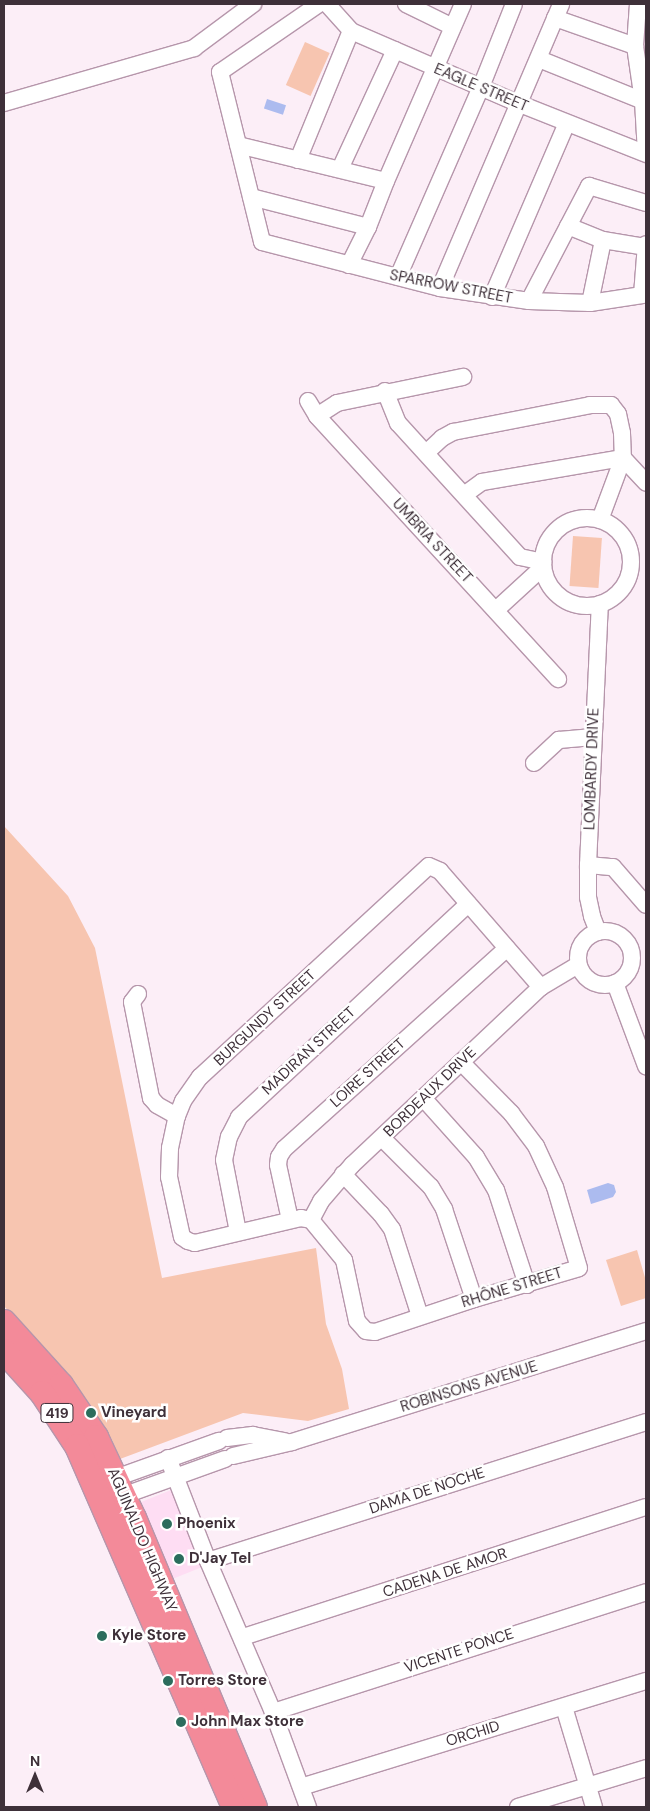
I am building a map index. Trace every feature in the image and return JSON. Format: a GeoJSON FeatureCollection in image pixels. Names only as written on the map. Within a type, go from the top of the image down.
{"type":"FeatureCollection","features":[{"type":"Feature","properties":{"kind":"highway","name":"AGUINALDO HIGHWAY"},"geometry":{"type":"LineString","coordinates":[[5,1325],[51,1373],[96,1438],[110,1490],[234,1807]]}},
{"type":"Feature","properties":{"kind":"highway","name":"AGUINALDO HIGHWAY"},"geometry":{"type":"LineString","coordinates":[[4,1351],[42,1393],[110,1490],[255,1807]]}},
{"type":"Feature","properties":{"kind":"street"},"geometry":{"type":"LineString","coordinates":[[4,103],[194,48],[253,4]]}},
{"type":"Feature","properties":{"kind":"street"},"geometry":{"type":"LineString","coordinates":[[319,4],[220,72],[251,196],[368,227]]}},
{"type":"Feature","properties":{"kind":"street","name":"EAGLE STREET"},"geometry":{"type":"LineString","coordinates":[[327,4],[351,31],[435,69],[646,153]]}},
{"type":"Feature","properties":{"kind":"street"},"geometry":{"type":"LineString","coordinates":[[349,265],[368,227],[463,4]]}},
{"type":"Feature","properties":{"kind":"street"},"geometry":{"type":"LineString","coordinates":[[398,277],[481,87],[514,4]]}},
{"type":"Feature","properties":{"kind":"street"},"geometry":{"type":"LineString","coordinates":[[638,4],[635,46],[643,101],[646,153]]}},
{"type":"Feature","properties":{"kind":"street"},"geometry":{"type":"LineString","coordinates":[[410,5],[453,27]]}},
{"type":"Feature","properties":{"kind":"street"},"geometry":{"type":"LineString","coordinates":[[440,288],[558,11],[635,46]]}},
{"type":"Feature","properties":{"kind":"street"},"geometry":{"type":"LineString","coordinates":[[298,160],[351,31]]}},
{"type":"Feature","properties":{"kind":"street"},"geometry":{"type":"LineString","coordinates":[[340,169],[395,50]]}},
{"type":"Feature","properties":{"kind":"street"},"geometry":{"type":"LineString","coordinates":[[539,59],[643,101]]}},
{"type":"Feature","properties":{"kind":"street"},"geometry":{"type":"LineString","coordinates":[[492,297],[567,123]]}},
{"type":"Feature","properties":{"kind":"street"},"geometry":{"type":"LineString","coordinates":[[238,145],[386,181]]}},
{"type":"Feature","properties":{"kind":"street"},"geometry":{"type":"LineString","coordinates":[[529,302],[589,186],[646,203]]}},
{"type":"Feature","properties":{"kind":"street","name":"SPARROW STREET"},"geometry":{"type":"LineString","coordinates":[[251,196],[262,242],[440,288],[529,302],[590,303],[642,295],[646,246]]}},
{"type":"Feature","properties":{"kind":"street"},"geometry":{"type":"LineString","coordinates":[[568,226],[603,240],[646,246]]}},
{"type":"Feature","properties":{"kind":"street"},"geometry":{"type":"LineString","coordinates":[[590,303],[603,240]]}},
{"type":"Feature","properties":{"kind":"street"},"geometry":{"type":"LineString","coordinates":[[317,416],[337,403],[385,391],[463,377]]}},
{"type":"Feature","properties":{"kind":"street"},"geometry":{"type":"LineString","coordinates":[[385,391],[395,419],[520,557],[543,565]]}},
{"type":"Feature","properties":{"kind":"street","name":"UMBRIA STREET"},"geometry":{"type":"LineString","coordinates":[[308,402],[317,416],[558,679]]}},
{"type":"Feature","properties":{"kind":"street"},"geometry":{"type":"LineString","coordinates":[[426,453],[448,434],[598,404],[611,405],[618,414],[622,433],[623,458],[600,520]]}},
{"type":"Feature","properties":{"kind":"street"},"geometry":{"type":"LineString","coordinates":[[623,458],[646,483]]}},
{"type":"Feature","properties":{"kind":"street"},"geometry":{"type":"LineString","coordinates":[[464,495],[482,482],[623,458]]}},
{"type":"Feature","properties":{"kind":"street"},"geometry":{"type":"LineString","coordinates":[[580,519],[600,520],[621,534],[628,544],[631,568],[627,580],[620,591],[600,604],[578,605],[558,596],[546,578],[543,565],[548,542],[561,527],[580,519]]}},
{"type":"Feature","properties":{"kind":"street"},"geometry":{"type":"LineString","coordinates":[[496,610],[543,565]]}},
{"type":"Feature","properties":{"kind":"street","name":"LOMBARDY DRIVE"},"geometry":{"type":"LineString","coordinates":[[598,932],[588,896],[588,865],[600,604]]}},
{"type":"Feature","properties":{"kind":"street"},"geometry":{"type":"LineString","coordinates":[[534,763],[560,740],[593,737]]}},
{"type":"Feature","properties":{"kind":"street"},"geometry":{"type":"LineString","coordinates":[[588,865],[613,867],[646,905]]}},
{"type":"Feature","properties":{"kind":"street","name":"BURGUNDY STREET"},"geometry":{"type":"LineString","coordinates":[[311,1220],[301,1218],[290,1220],[195,1243],[182,1237],[169,1177],[170,1148],[177,1116],[184,1101],[200,1077],[420,872],[429,866],[436,868],[541,988]]}},
{"type":"Feature","properties":{"kind":"street","name":"MADIRAN STREET"},"geometry":{"type":"LineString","coordinates":[[238,1232],[224,1160],[228,1137],[239,1117],[468,904]]}},
{"type":"Feature","properties":{"kind":"street"},"geometry":{"type":"LineString","coordinates":[[598,932],[615,933],[623,938],[632,953],[628,971],[615,983],[597,984],[580,969],[577,957],[583,941],[598,932]]}},
{"type":"Feature","properties":{"kind":"street","name":"LOIRE STREET"},"geometry":{"type":"LineString","coordinates":[[290,1220],[278,1165],[279,1157],[284,1149],[507,948]]}},
{"type":"Feature","properties":{"kind":"street","name":"BORDEAUX DRIVE"},"geometry":{"type":"LineString","coordinates":[[311,1220],[321,1202],[343,1174],[461,1062],[541,988],[562,976],[580,969]]}},
{"type":"Feature","properties":{"kind":"street"},"geometry":{"type":"LineString","coordinates":[[615,983],[646,1066]]}},
{"type":"Feature","properties":{"kind":"street"},"geometry":{"type":"LineString","coordinates":[[138,994],[132,1002],[151,1098],[157,1105],[177,1116]]}},
{"type":"Feature","properties":{"kind":"street","name":"RHÔNE STREET"},"geometry":{"type":"LineString","coordinates":[[311,1220],[344,1260],[356,1321],[366,1331],[375,1332],[474,1299],[527,1285],[579,1268],[555,1187],[536,1146],[511,1113],[461,1062]]}},
{"type":"Feature","properties":{"kind":"street"},"geometry":{"type":"LineString","coordinates":[[424,1099],[476,1157],[496,1190],[527,1285]]}},
{"type":"Feature","properties":{"kind":"street"},"geometry":{"type":"LineString","coordinates":[[382,1138],[431,1188],[444,1209],[474,1299]]}},
{"type":"Feature","properties":{"kind":"street"},"geometry":{"type":"LineString","coordinates":[[343,1174],[381,1214],[392,1229],[420,1316]]}},
{"type":"Feature","properties":{"kind":"street","name":"ROBINSONS AVENUE"},"geometry":{"type":"LineString","coordinates":[[110,1490],[175,1476],[229,1458],[292,1442],[646,1331]]}},
{"type":"Feature","properties":{"kind":"street","name":"DAMA DE NOCHE"},"geometry":{"type":"LineString","coordinates":[[208,1561],[646,1422]]}},
{"type":"Feature","properties":{"kind":"street","name":"ROBINSONS AVENUE"},"geometry":{"type":"LineString","coordinates":[[110,1490],[168,1458],[223,1439],[252,1435],[292,1442]]}},
{"type":"Feature","properties":{"kind":"street"},"geometry":{"type":"LineString","coordinates":[[168,1458],[208,1561],[273,1712],[308,1807]]}},
{"type":"Feature","properties":{"kind":"street","name":"CADENA DE AMOR"},"geometry":{"type":"LineString","coordinates":[[242,1638],[646,1508]]}},
{"type":"Feature","properties":{"kind":"street","name":"VICENTE PONCE"},"geometry":{"type":"LineString","coordinates":[[273,1712],[646,1592]]}},
{"type":"Feature","properties":{"kind":"street","name":"ORCHID"},"geometry":{"type":"LineString","coordinates":[[301,1787],[646,1681]]}},
{"type":"Feature","properties":{"kind":"street"},"geometry":{"type":"LineString","coordinates":[[564,1707],[594,1807]]}},
{"type":"Feature","properties":{"kind":"street"},"geometry":{"type":"LineString","coordinates":[[518,1807],[646,1768]]}},
{"type":"Feature","properties":{"kind":"shaded area"},"geometry":{"type":"Polygon","coordinates":[[[305,42],[330,53],[311,96],[286,85],[305,42]]]}},
{"type":"Feature","properties":{"kind":"shaded area"},"geometry":{"type":"Polygon","coordinates":[[[573,536],[602,538],[598,588],[570,586],[573,536]]]}},
{"type":"Feature","properties":{"kind":"shaded area"},"geometry":{"type":"Polygon","coordinates":[[[4,826],[68,896],[95,948],[162,1278],[316,1248],[326,1324],[342,1369],[349,1409],[308,1421],[243,1413],[120,1459],[112,1440],[86,1400],[4,1306],[4,826]]]}},
{"type":"Feature","properties":{"kind":"shaded area"},"geometry":{"type":"Polygon","coordinates":[[[637,1250],[646,1281],[646,1298],[621,1306],[606,1260],[637,1250]]]}},
{"type":"Feature","properties":{"kind":"shaded area","name":"Phoenix"},"geometry":{"type":"Polygon","coordinates":[[[171,1490],[202,1567],[172,1579],[141,1502],[171,1490]]]}},
{"type":"Feature","properties":{"kind":"water"},"geometry":{"type":"Polygon","coordinates":[[[267,99],[286,105],[283,115],[264,109],[267,99]]]}},
{"type":"Feature","properties":{"kind":"water"},"geometry":{"type":"Polygon","coordinates":[[[608,1183],[614,1185],[616,1192],[613,1197],[591,1204],[587,1190],[608,1183]]]}},
{"type":"Feature","properties":{"kind":"place","name":"Vineyard"},"geometry":{"type":"Point","coordinates":[91,1413]}},
{"type":"Feature","properties":{"kind":"place","name":"Phoenix"},"geometry":{"type":"Point","coordinates":[167,1524]}},
{"type":"Feature","properties":{"kind":"place","name":"D'Jay Tel"},"geometry":{"type":"Point","coordinates":[179,1559]}},
{"type":"Feature","properties":{"kind":"place","name":"Kyle Store"},"geometry":{"type":"Point","coordinates":[102,1636]}},
{"type":"Feature","properties":{"kind":"place","name":"Torres Store"},"geometry":{"type":"Point","coordinates":[168,1681]}},
{"type":"Feature","properties":{"kind":"place","name":"John Max Store"},"geometry":{"type":"Point","coordinates":[181,1722]}}]}
